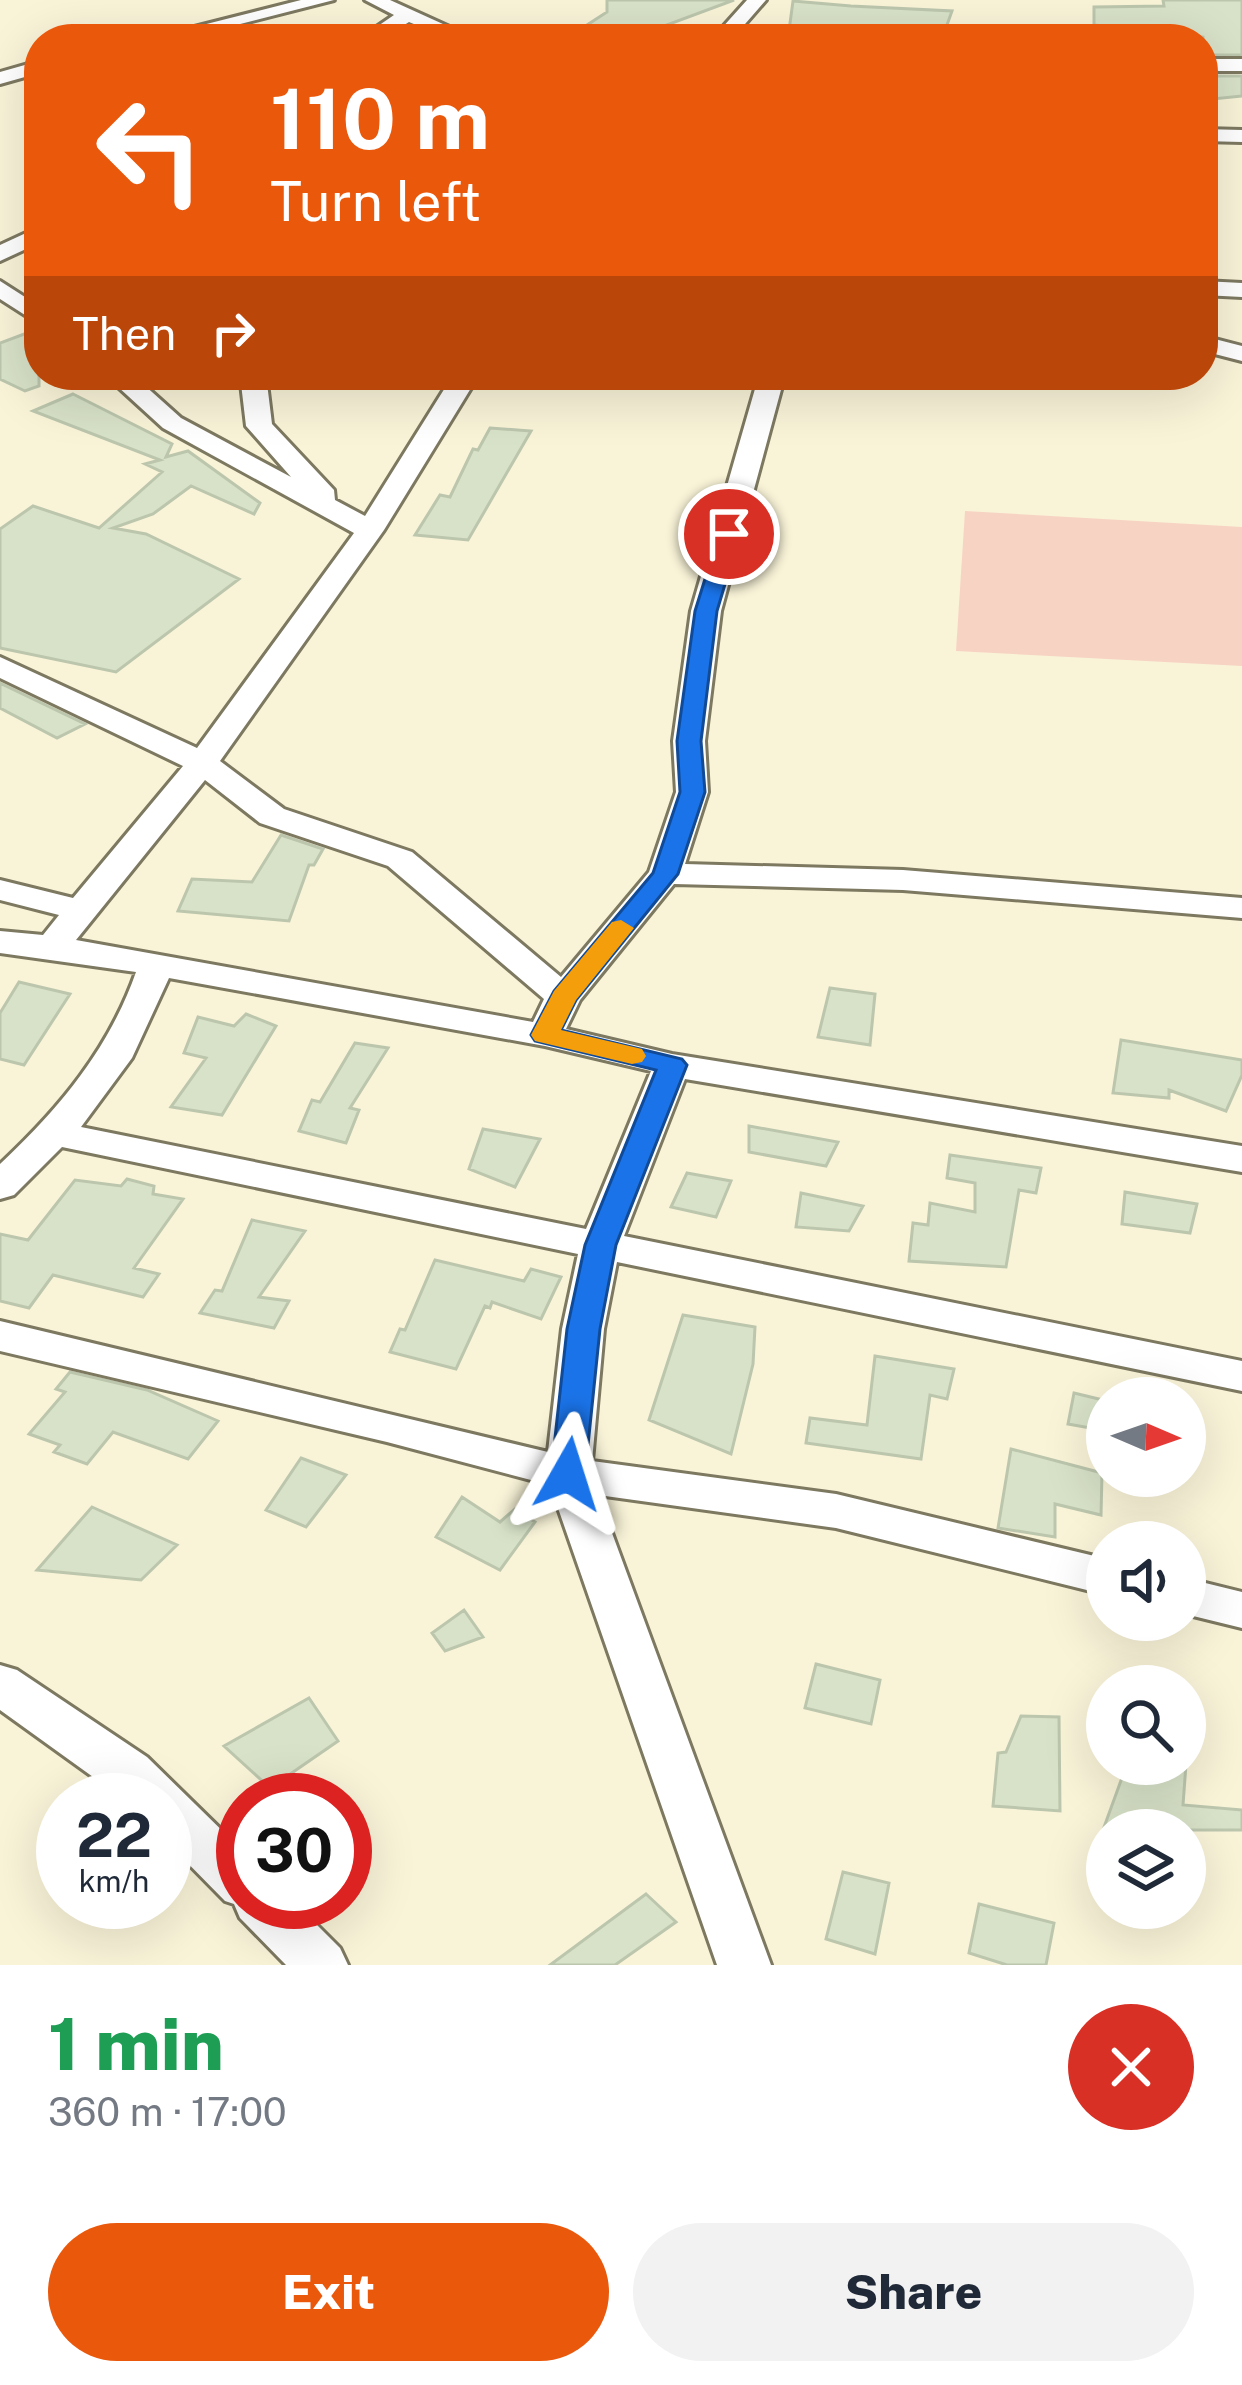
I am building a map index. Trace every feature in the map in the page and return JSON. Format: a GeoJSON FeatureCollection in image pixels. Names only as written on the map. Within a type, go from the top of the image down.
{"type":"FeatureCollection","features":[{"type":"Feature","properties":{"kind":"street"},"geometry":{"type":"LineString","coordinates":[[222,24],[325,0]]}},
{"type":"Feature","properties":{"kind":"street"},"geometry":{"type":"LineString","coordinates":[[374,0],[429,24]]}},
{"type":"Feature","properties":{"kind":"street"},"geometry":{"type":"LineString","coordinates":[[736,24],[758,0]]}},
{"type":"Feature","properties":{"kind":"street"},"geometry":{"type":"LineString","coordinates":[[393,24],[407,15]]}},
{"type":"Feature","properties":{"kind":"street"},"geometry":{"type":"LineString","coordinates":[[135,390],[172,423],[370,530]]}},
{"type":"Feature","properties":{"kind":"street"},"geometry":{"type":"LineString","coordinates":[[255,390],[259,426],[300,466],[333,509]]}},
{"type":"Feature","properties":{"kind":"street"},"geometry":{"type":"LineString","coordinates":[[52,946],[202,763],[370,530],[457,390]]}},
{"type":"Feature","properties":{"kind":"street"},"geometry":{"type":"LineString","coordinates":[[545,1035],[563,997],[665,874],[692,792],[689,741],[706,611],[768,390]]}},
{"type":"Feature","properties":{"kind":"street"},"geometry":{"type":"LineString","coordinates":[[0,666],[202,763],[272,816],[411,867],[563,997]]}},
{"type":"Feature","properties":{"kind":"street"},"geometry":{"type":"LineString","coordinates":[[665,874],[903,880],[1242,908]]}},
{"type":"Feature","properties":{"kind":"street"},"geometry":{"type":"LineString","coordinates":[[0,890],[82,911]]}},
{"type":"Feature","properties":{"kind":"street"},"geometry":{"type":"LineString","coordinates":[[0,942],[52,946],[545,1035],[672,1065],[1242,1159]]}},
{"type":"Feature","properties":{"kind":"street"},"geometry":{"type":"LineString","coordinates":[[0,1186],[57,1134],[133,1029],[156,964]]}},
{"type":"Feature","properties":{"kind":"street"},"geometry":{"type":"LineString","coordinates":[[672,1065],[600,1245],[584,1329],[568,1474],[743,1965]]}},
{"type":"Feature","properties":{"kind":"street"},"geometry":{"type":"LineString","coordinates":[[57,1134],[1242,1376]]}},
{"type":"Feature","properties":{"kind":"street"},"geometry":{"type":"LineString","coordinates":[[0,1336],[387,1426],[568,1474],[836,1511],[1086,1572]]}},
{"type":"Feature","properties":{"kind":"street"},"geometry":{"type":"LineString","coordinates":[[1206,1601],[1242,1610]]}},
{"type":"Feature","properties":{"kind":"street"},"geometry":{"type":"LineString","coordinates":[[0,1684],[130,1773]]}},
{"type":"Feature","properties":{"kind":"street"},"geometry":{"type":"LineString","coordinates":[[192,1834],[216,1859]]}},
{"type":"Feature","properties":{"kind":"street"},"geometry":{"type":"LineString","coordinates":[[286,1929],[321,1965]]}},
{"type":"Feature","properties":{"kind":"shaded area"},"geometry":{"type":"Polygon","coordinates":[[[965,511],[1242,527],[1242,666],[956,651],[965,511]]]}},
{"type":"Feature","properties":{"kind":"building"},"geometry":{"type":"Polygon","coordinates":[[[607,0],[734,0],[670,24],[589,24],[607,12],[607,0]]]}},
{"type":"Feature","properties":{"kind":"building"},"geometry":{"type":"Polygon","coordinates":[[[1163,0],[1242,0],[1242,55],[1218,55],[1218,24],[1094,24],[1094,7],[1164,6],[1163,0]]]}},
{"type":"Feature","properties":{"kind":"building"},"geometry":{"type":"Polygon","coordinates":[[[793,1],[952,11],[947,24],[790,24],[793,1]]]}},
{"type":"Feature","properties":{"kind":"building"},"geometry":{"type":"Polygon","coordinates":[[[1218,76],[1242,76],[1242,96],[1218,98],[1218,76]]]}},
{"type":"Feature","properties":{"kind":"building"},"geometry":{"type":"Polygon","coordinates":[[[24,334],[24,390],[28,390],[25,391],[0,379],[0,343],[24,334]]]}},
{"type":"Feature","properties":{"kind":"building"},"geometry":{"type":"Polygon","coordinates":[[[73,394],[172,444],[166,457],[188,451],[260,503],[254,514],[191,486],[153,514],[113,528],[146,534],[239,579],[116,672],[0,648],[0,529],[33,506],[99,528],[162,472],[145,464],[160,460],[33,411],[73,394]]]}},
{"type":"Feature","properties":{"kind":"building"},"geometry":{"type":"Polygon","coordinates":[[[490,428],[531,431],[468,540],[415,535],[440,495],[450,497],[473,449],[478,450],[490,428]]]}},
{"type":"Feature","properties":{"kind":"building"},"geometry":{"type":"Polygon","coordinates":[[[0,683],[85,724],[57,738],[0,708],[0,683]]]}},
{"type":"Feature","properties":{"kind":"building"},"geometry":{"type":"Polygon","coordinates":[[[281,835],[323,849],[314,865],[309,865],[289,921],[178,911],[192,879],[252,882],[281,835]]]}},
{"type":"Feature","properties":{"kind":"building"},"geometry":{"type":"Polygon","coordinates":[[[19,982],[70,994],[24,1065],[0,1059],[0,1013],[19,982]]]}},
{"type":"Feature","properties":{"kind":"building"},"geometry":{"type":"Polygon","coordinates":[[[830,988],[875,994],[870,1045],[818,1037],[830,988]]]}},
{"type":"Feature","properties":{"kind":"building"},"geometry":{"type":"Polygon","coordinates":[[[246,1014],[276,1026],[222,1115],[171,1107],[206,1058],[184,1053],[198,1017],[234,1026],[246,1014]]]}},
{"type":"Feature","properties":{"kind":"building"},"geometry":{"type":"Polygon","coordinates":[[[1121,1040],[1242,1060],[1242,1075],[1226,1111],[1169,1090],[1169,1098],[1113,1093],[1121,1040]]]}},
{"type":"Feature","properties":{"kind":"building"},"geometry":{"type":"Polygon","coordinates":[[[355,1043],[388,1048],[350,1108],[359,1110],[346,1143],[299,1131],[312,1100],[320,1102],[355,1043]]]}},
{"type":"Feature","properties":{"kind":"building"},"geometry":{"type":"Polygon","coordinates":[[[749,1126],[838,1142],[826,1166],[749,1152],[749,1126]]]}},
{"type":"Feature","properties":{"kind":"building"},"geometry":{"type":"Polygon","coordinates":[[[483,1129],[540,1139],[515,1187],[469,1169],[483,1129]]]}},
{"type":"Feature","properties":{"kind":"building"},"geometry":{"type":"Polygon","coordinates":[[[950,1155],[1041,1168],[1036,1193],[1019,1190],[1006,1267],[909,1261],[913,1223],[928,1225],[930,1203],[975,1212],[975,1183],[947,1178],[950,1155]]]}},
{"type":"Feature","properties":{"kind":"building"},"geometry":{"type":"Polygon","coordinates":[[[687,1173],[731,1181],[716,1217],[671,1207],[687,1173]]]}},
{"type":"Feature","properties":{"kind":"building"},"geometry":{"type":"Polygon","coordinates":[[[127,1179],[154,1186],[153,1194],[183,1199],[134,1268],[159,1274],[143,1297],[53,1275],[29,1308],[0,1301],[0,1234],[28,1240],[75,1180],[121,1186],[127,1179]]]}},
{"type":"Feature","properties":{"kind":"building"},"geometry":{"type":"Polygon","coordinates":[[[1125,1192],[1197,1204],[1190,1233],[1122,1224],[1125,1192]]]}},
{"type":"Feature","properties":{"kind":"building"},"geometry":{"type":"Polygon","coordinates":[[[801,1193],[863,1206],[849,1231],[796,1227],[801,1193]]]}},
{"type":"Feature","properties":{"kind":"building"},"geometry":{"type":"Polygon","coordinates":[[[252,1220],[305,1231],[259,1297],[289,1301],[274,1328],[200,1313],[215,1290],[222,1291],[252,1220]]]}},
{"type":"Feature","properties":{"kind":"building"},"geometry":{"type":"Polygon","coordinates":[[[435,1260],[524,1281],[531,1269],[561,1277],[541,1319],[492,1302],[490,1308],[485,1306],[456,1369],[390,1352],[400,1329],[405,1330],[435,1260]]]}},
{"type":"Feature","properties":{"kind":"building"},"geometry":{"type":"Polygon","coordinates":[[[683,1315],[755,1327],[753,1364],[731,1454],[649,1420],[683,1315]]]}},
{"type":"Feature","properties":{"kind":"building"},"geometry":{"type":"Polygon","coordinates":[[[875,1356],[954,1369],[947,1399],[930,1395],[921,1459],[806,1443],[810,1418],[867,1425],[875,1356]]]}},
{"type":"Feature","properties":{"kind":"building"},"geometry":{"type":"Polygon","coordinates":[[[70,1372],[147,1390],[218,1421],[188,1459],[113,1432],[87,1464],[54,1452],[60,1445],[29,1434],[65,1392],[56,1389],[70,1372]]]}},
{"type":"Feature","properties":{"kind":"building"},"geometry":{"type":"Polygon","coordinates":[[[1074,1393],[1086,1396],[1086,1427],[1068,1424],[1074,1393]]]}},
{"type":"Feature","properties":{"kind":"building"},"geometry":{"type":"Polygon","coordinates":[[[1011,1449],[1086,1469],[1086,1497],[1101,1497],[1101,1515],[1055,1504],[1055,1537],[998,1528],[1011,1449]]]}},
{"type":"Feature","properties":{"kind":"building"},"geometry":{"type":"Polygon","coordinates":[[[301,1458],[346,1475],[306,1527],[266,1510],[301,1458]]]}},
{"type":"Feature","properties":{"kind":"building"},"geometry":{"type":"Polygon","coordinates":[[[462,1497],[500,1522],[515,1509],[535,1522],[500,1570],[436,1537],[462,1497]]]}},
{"type":"Feature","properties":{"kind":"building"},"geometry":{"type":"Polygon","coordinates":[[[92,1507],[177,1545],[141,1580],[37,1570],[92,1507]]]}},
{"type":"Feature","properties":{"kind":"building"},"geometry":{"type":"Polygon","coordinates":[[[464,1610],[483,1637],[445,1651],[432,1633],[464,1610]]]}},
{"type":"Feature","properties":{"kind":"building"},"geometry":{"type":"Polygon","coordinates":[[[816,1664],[880,1680],[871,1724],[805,1708],[816,1664]]]}},
{"type":"Feature","properties":{"kind":"building"},"geometry":{"type":"Polygon","coordinates":[[[309,1698],[338,1741],[292,1773],[254,1773],[224,1746],[309,1698]]]}},
{"type":"Feature","properties":{"kind":"building"},"geometry":{"type":"Polygon","coordinates":[[[1021,1716],[1059,1717],[1060,1811],[993,1806],[998,1753],[1006,1752],[1021,1716]]]}},
{"type":"Feature","properties":{"kind":"building"},"geometry":{"type":"Polygon","coordinates":[[[1119,1785],[1184,1785],[1183,1805],[1242,1810],[1242,1830],[1206,1830],[1206,1809],[1111,1809],[1119,1785]]]}},
{"type":"Feature","properties":{"kind":"building"},"geometry":{"type":"Polygon","coordinates":[[[843,1872],[889,1883],[875,1954],[826,1939],[843,1872]]]}},
{"type":"Feature","properties":{"kind":"building"},"geometry":{"type":"Polygon","coordinates":[[[646,1894],[676,1922],[615,1965],[550,1965],[646,1894]]]}},
{"type":"Feature","properties":{"kind":"building"},"geometry":{"type":"Polygon","coordinates":[[[979,1904],[1054,1923],[1046,1965],[1007,1965],[969,1953],[979,1904]]]}},
{"type":"Feature","properties":{"kind":"slow traffic"},"geometry":{"type":"LineString","coordinates":[[621,928],[563,997],[545,1035],[632,1056]]}},
{"type":"Feature","properties":{"kind":"route"},"geometry":{"type":"LineString","coordinates":[[568,1474],[584,1329],[600,1245],[672,1065],[545,1035],[563,997],[665,874],[692,792],[689,741],[706,611],[729,534]]}}]}
